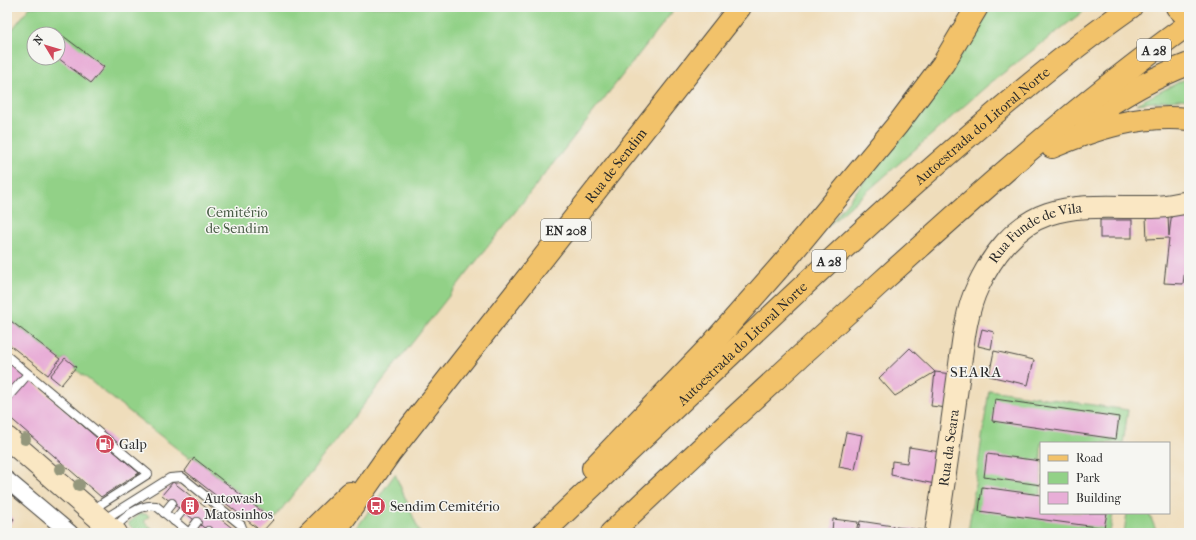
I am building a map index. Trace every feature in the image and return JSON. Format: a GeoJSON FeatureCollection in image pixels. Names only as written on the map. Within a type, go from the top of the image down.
{"type":"FeatureCollection","features":[{"type":"Feature","properties":{"kind":"main road","name":"Rua de Sendim"},"geometry":{"type":"LineString","coordinates":[[334,533],[390,453],[740,7]]}},
{"type":"Feature","properties":{"kind":"main road"},"geometry":{"type":"LineString","coordinates":[[533,533],[625,434],[712,344],[785,261],[898,124],[943,64],[977,7]]}},
{"type":"Feature","properties":{"kind":"main road","name":"Autoestrada do Litoral Norte"},"geometry":{"type":"LineString","coordinates":[[543,533],[836,254],[953,150],[1057,62],[1131,7]]}},
{"type":"Feature","properties":{"kind":"main road"},"geometry":{"type":"LineString","coordinates":[[1177,7],[1189,19]]}},
{"type":"Feature","properties":{"kind":"main road","name":"A 28"},"geometry":{"type":"LineString","coordinates":[[611,533],[740,411],[958,213],[1080,107],[1189,24]]}},
{"type":"Feature","properties":{"kind":"main road"},"geometry":{"type":"LineString","coordinates":[[958,213],[1006,183],[1080,124],[1112,102],[1144,83],[1189,64]]}},
{"type":"Feature","properties":{"kind":"main road"},"geometry":{"type":"LineString","coordinates":[[1052,147],[1088,132],[1132,121],[1172,117],[1189,119]]}},
{"type":"Feature","properties":{"kind":"main road","name":"Rua de Sendim"},"geometry":{"type":"LineString","coordinates":[[309,533],[390,453]]}},
{"type":"Feature","properties":{"kind":"street","name":"Rua Funde de Vila"},"geometry":{"type":"LineString","coordinates":[[960,363],[970,309],[977,287],[995,256],[1007,240],[1028,224],[1047,214],[1066,210],[1155,207],[1189,202]]}},
{"type":"Feature","properties":{"kind":"street","name":"Rua da Seara"},"geometry":{"type":"LineString","coordinates":[[936,533],[960,363]]}},
{"type":"Feature","properties":{"kind":"street"},"geometry":{"type":"LineString","coordinates":[[7,438],[105,526]]}},
{"type":"Feature","properties":{"kind":"street"},"geometry":{"type":"LineString","coordinates":[[7,480],[70,533]]}},
{"type":"Feature","properties":{"kind":"lane"},"geometry":{"type":"LineString","coordinates":[[7,356],[148,474],[101,504],[105,526]]}},
{"type":"Feature","properties":{"kind":"lane"},"geometry":{"type":"LineString","coordinates":[[7,398],[28,374]]}},
{"type":"Feature","properties":{"kind":"lane"},"geometry":{"type":"LineString","coordinates":[[105,526],[170,478],[178,476],[189,482],[214,502],[221,514],[232,522],[241,524],[244,533]]}},
{"type":"Feature","properties":{"kind":"lane"},"geometry":{"type":"LineString","coordinates":[[183,489],[189,482]]}},
{"type":"Feature","properties":{"kind":"lane"},"geometry":{"type":"LineString","coordinates":[[193,497],[198,490]]}},
{"type":"Feature","properties":{"kind":"lane"},"geometry":{"type":"LineString","coordinates":[[208,509],[214,502]]}},
{"type":"Feature","properties":{"kind":"lane"},"geometry":{"type":"LineString","coordinates":[[164,513],[172,503]]}},
{"type":"Feature","properties":{"kind":"lane"},"geometry":{"type":"LineString","coordinates":[[105,526],[124,518],[144,506],[156,506],[189,533],[197,522]]}},
{"type":"Feature","properties":{"kind":"lane"},"geometry":{"type":"LineString","coordinates":[[174,521],[182,511]]}},
{"type":"Feature","properties":{"kind":"green space","name":"Cemitério de Sendim"},"geometry":{"type":"Polygon","coordinates":[[[30,7],[676,7],[273,520],[192,456],[189,458],[75,369],[76,367],[65,358],[62,361],[7,318],[7,36],[30,7]]]}},
{"type":"Feature","properties":{"kind":"green space"},"geometry":{"type":"Polygon","coordinates":[[[989,7],[1089,7],[989,84],[827,227],[931,100],[984,19],[989,7]]]}},
{"type":"Feature","properties":{"kind":"green space"},"geometry":{"type":"Polygon","coordinates":[[[1189,77],[1189,100],[1179,99],[1136,104],[1189,77]]]}},
{"type":"Feature","properties":{"kind":"green space"},"geometry":{"type":"Polygon","coordinates":[[[989,390],[1128,410],[1123,442],[1040,442],[1040,514],[1113,514],[1110,533],[968,533],[989,390]]]}},
{"type":"Feature","properties":{"kind":"green space"},"geometry":{"type":"Polygon","coordinates":[[[395,474],[420,533],[353,533],[369,511],[374,514],[383,502],[378,498],[395,474]]]}},
{"type":"Feature","properties":{"kind":"green space"},"geometry":{"type":"Polygon","coordinates":[[[139,514],[146,514],[149,516],[144,522],[158,533],[139,533],[128,524],[139,514]]]}},
{"type":"Feature","properties":{"kind":"green space"},"geometry":{"type":"Polygon","coordinates":[[[1127,514],[1149,514],[1157,533],[1124,533],[1127,514]]]}},
{"type":"Feature","properties":{"kind":"building"},"geometry":{"type":"Polygon","coordinates":[[[66,38],[104,67],[91,83],[66,64],[66,38]]]}},
{"type":"Feature","properties":{"kind":"building"},"geometry":{"type":"Polygon","coordinates":[[[1172,211],[1189,213],[1189,239],[1183,284],[1164,283],[1169,238],[1147,239],[1146,217],[1168,216],[1169,236],[1172,211]]]}},
{"type":"Feature","properties":{"kind":"building"},"geometry":{"type":"Polygon","coordinates":[[[1100,220],[1132,220],[1132,238],[1100,238],[1100,220]]]}},
{"type":"Feature","properties":{"kind":"building"},"geometry":{"type":"Polygon","coordinates":[[[7,318],[60,359],[48,375],[7,343],[7,318]]]}},
{"type":"Feature","properties":{"kind":"building"},"geometry":{"type":"Polygon","coordinates":[[[982,329],[994,332],[991,349],[978,346],[982,329]]]}},
{"type":"Feature","properties":{"kind":"building"},"geometry":{"type":"Polygon","coordinates":[[[910,348],[935,372],[895,396],[879,378],[910,348]]]}},
{"type":"Feature","properties":{"kind":"building"},"geometry":{"type":"Polygon","coordinates":[[[994,351],[1034,360],[1028,385],[989,376],[994,351]]]}},
{"type":"Feature","properties":{"kind":"building"},"geometry":{"type":"Polygon","coordinates":[[[65,358],[76,367],[61,385],[50,376],[65,358]]]}},
{"type":"Feature","properties":{"kind":"building"},"geometry":{"type":"Polygon","coordinates":[[[7,360],[97,438],[102,431],[116,443],[111,449],[139,473],[101,497],[7,415],[7,360]]]}},
{"type":"Feature","properties":{"kind":"building"},"geometry":{"type":"Polygon","coordinates":[[[935,372],[952,374],[947,408],[931,406],[935,372]]]}},
{"type":"Feature","properties":{"kind":"building"},"geometry":{"type":"Polygon","coordinates":[[[995,399],[1119,417],[1116,439],[992,421],[995,399]]]}},
{"type":"Feature","properties":{"kind":"building"},"geometry":{"type":"Polygon","coordinates":[[[846,432],[862,435],[855,470],[839,467],[846,432]]]}},
{"type":"Feature","properties":{"kind":"building"},"geometry":{"type":"Polygon","coordinates":[[[909,447],[940,452],[935,484],[891,475],[892,461],[907,463],[909,447]]]}},
{"type":"Feature","properties":{"kind":"building"},"geometry":{"type":"Polygon","coordinates":[[[987,454],[1040,461],[1040,485],[984,477],[987,454]]]}},
{"type":"Feature","properties":{"kind":"building"},"geometry":{"type":"Polygon","coordinates":[[[194,458],[273,520],[262,532],[185,471],[194,458]]]}},
{"type":"Feature","properties":{"kind":"building","name":"Autowash Matosinhos"},"geometry":{"type":"Polygon","coordinates":[[[173,482],[236,531],[234,533],[211,533],[162,495],[173,482]]]}},
{"type":"Feature","properties":{"kind":"building"},"geometry":{"type":"Polygon","coordinates":[[[982,487],[1040,495],[1040,514],[1107,514],[1104,528],[979,511],[982,487]]]}},
{"type":"Feature","properties":{"kind":"building"},"geometry":{"type":"Polygon","coordinates":[[[7,513],[14,519],[7,528],[7,513]]]}},
{"type":"Feature","properties":{"kind":"building"},"geometry":{"type":"Polygon","coordinates":[[[833,519],[858,522],[856,533],[832,532],[833,519]]]}},
{"type":"Feature","properties":{"kind":"building"},"geometry":{"type":"Polygon","coordinates":[[[860,521],[893,526],[892,533],[858,533],[860,521]]]}},
{"type":"Feature","properties":{"kind":"building"},"geometry":{"type":"Polygon","coordinates":[[[896,527],[928,531],[928,533],[895,533],[896,527]]]}},
{"type":"Feature","properties":{"kind":"place","name":"Galp"},"geometry":{"type":"Point","coordinates":[105,444]}},
{"type":"Feature","properties":{"kind":"place","name":"Autowash Matosinhos"},"geometry":{"type":"Point","coordinates":[190,506]}},
{"type":"Feature","properties":{"kind":"place","name":"Sendim Cemitério"},"geometry":{"type":"Point","coordinates":[376,506]}},
{"type":"Feature","properties":{"kind":"district","name":"SEARA"},"geometry":{"type":"Point","coordinates":[976,372]}}]}
